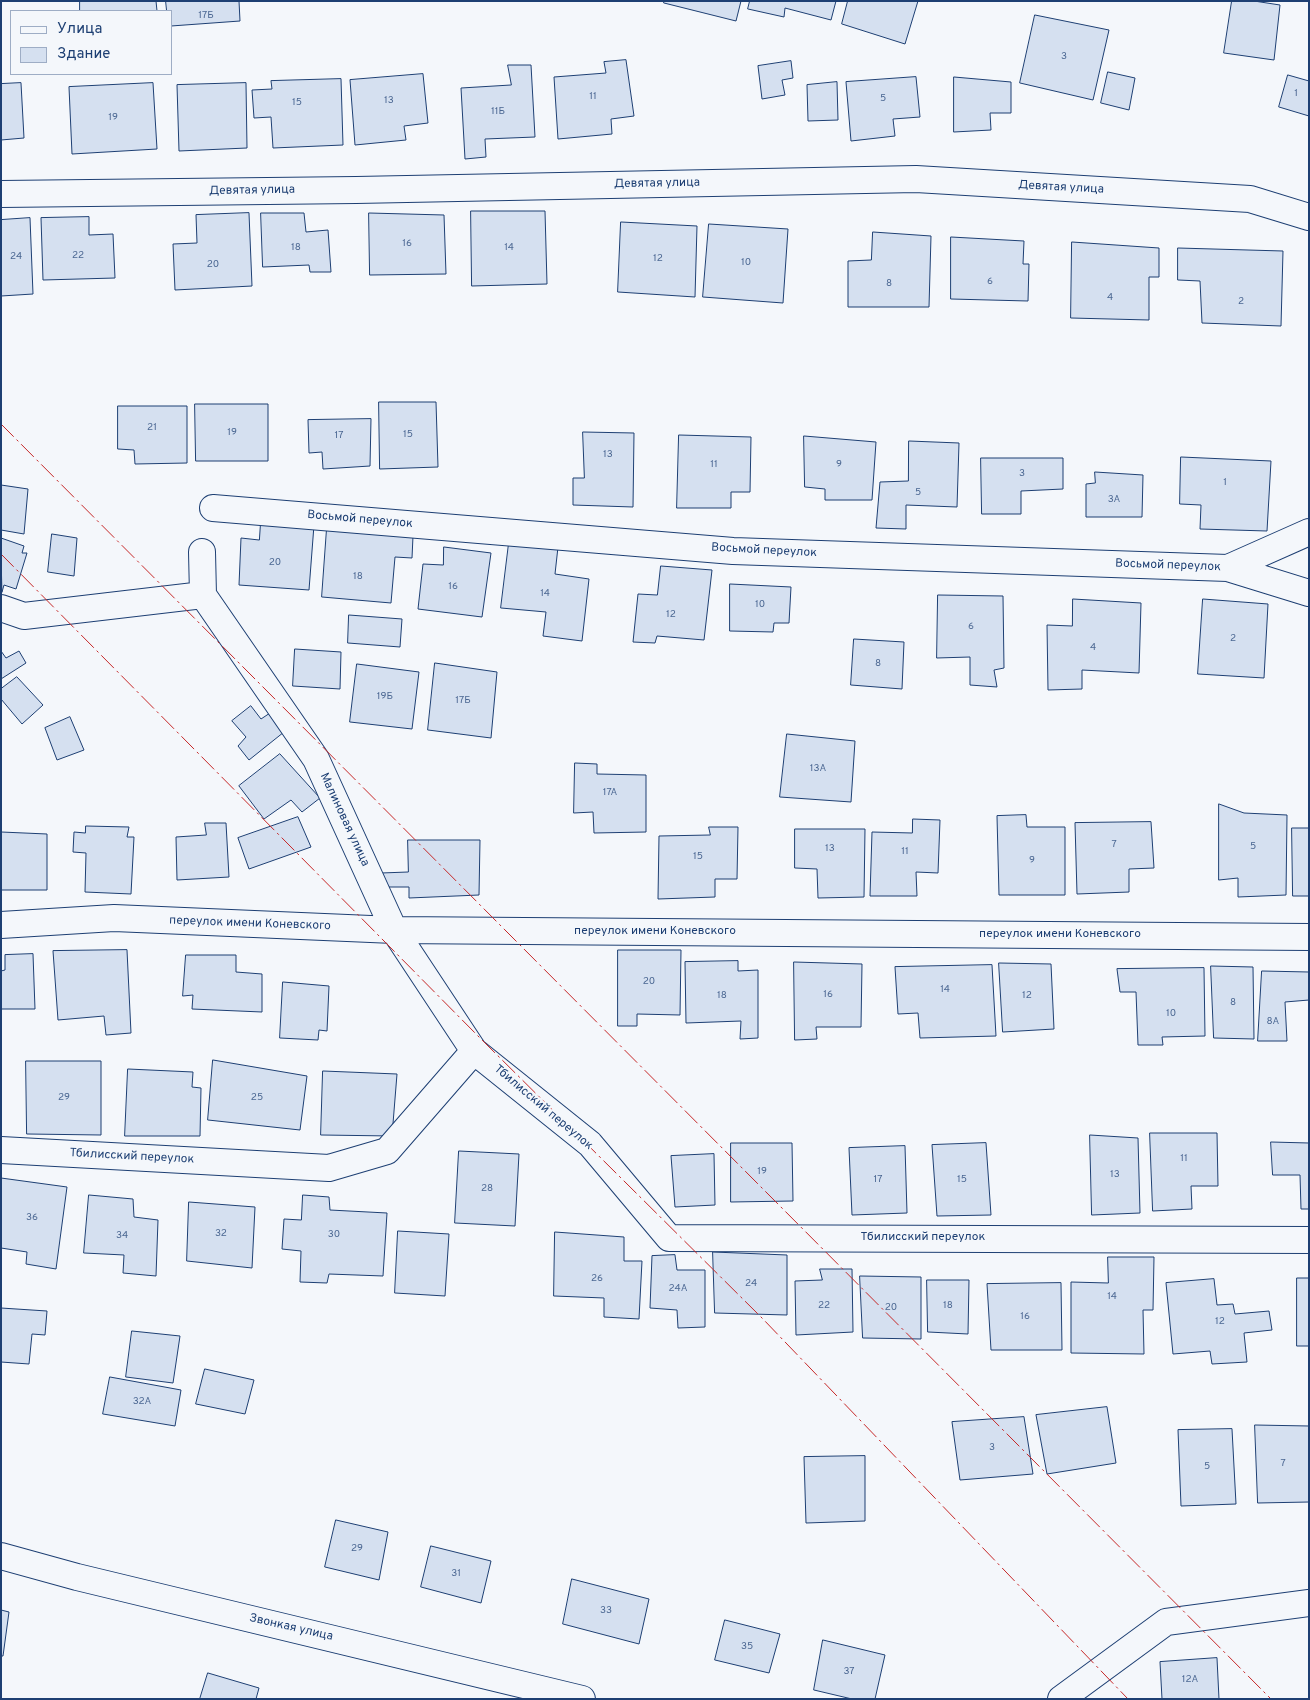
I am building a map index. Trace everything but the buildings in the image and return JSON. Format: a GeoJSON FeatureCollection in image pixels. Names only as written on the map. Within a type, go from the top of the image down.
{"type":"FeatureCollection","features":[{"type":"Feature","properties":{"kind":"street","name":"Девятая улица"},"geometry":{"type":"LineString","coordinates":[[1,194],[916,179],[1250,199],[1309,217]]}},
{"type":"Feature","properties":{"kind":"street","name":"Восьмой переулок"},"geometry":{"type":"LineString","coordinates":[[213,508],[733,551],[1228,568],[1309,532]]}},
{"type":"Feature","properties":{"kind":"street"},"geometry":{"type":"LineString","coordinates":[[1,608],[24,616],[203,595],[202,552]]}},
{"type":"Feature","properties":{"kind":"street"},"geometry":{"type":"LineString","coordinates":[[1228,568],[1309,593]]}},
{"type":"Feature","properties":{"kind":"street","name":"Малиновая улица"},"geometry":{"type":"LineString","coordinates":[[203,595],[316,759],[394,930],[474,1051]]}},
{"type":"Feature","properties":{"kind":"street","name":"переулок имени Коневского"},"geometry":{"type":"LineString","coordinates":[[1,925],[114,918],[394,930],[1309,937]]}},
{"type":"Feature","properties":{"kind":"street","name":"Тбилисский переулок"},"geometry":{"type":"LineString","coordinates":[[1,1150],[329,1168],[387,1151],[474,1051],[590,1144],[670,1238],[1309,1240]]}},
{"type":"Feature","properties":{"kind":"street","name":"Звонкая улица"},"geometry":{"type":"LineString","coordinates":[[1,1556],[582,1699]]}},
{"type":"Feature","properties":{"kind":"street"},"geometry":{"type":"LineString","coordinates":[[1061,1699],[1166,1622],[1309,1603]]}},
{"type":"Feature","properties":{"kind":"power"},"geometry":{"type":"LineString","coordinates":[[1,424],[1271,1699]]}},
{"type":"Feature","properties":{"kind":"power"},"geometry":{"type":"LineString","coordinates":[[1,554],[480,1038],[762,1318],[1128,1699]]}}]}
